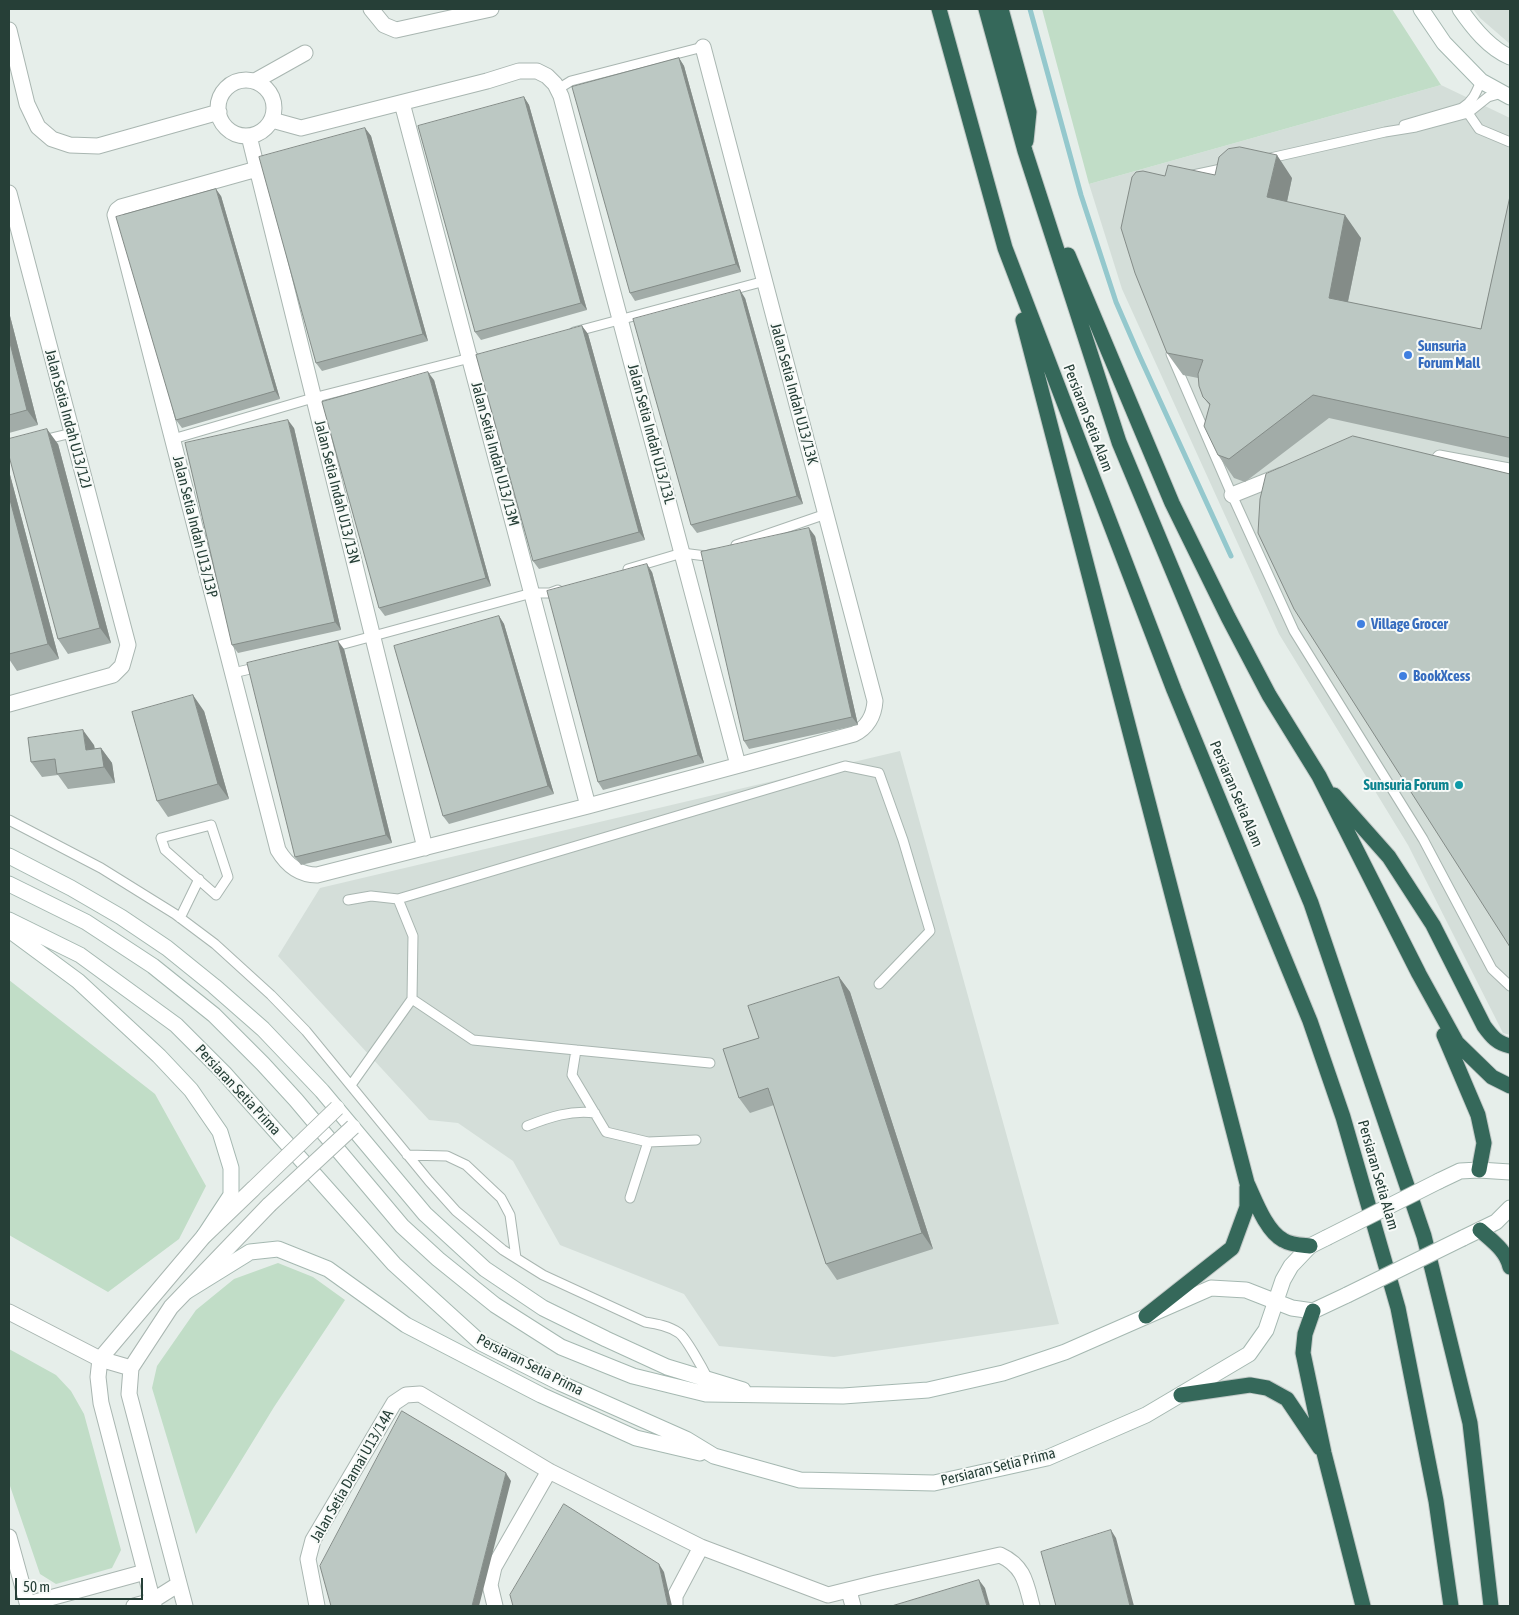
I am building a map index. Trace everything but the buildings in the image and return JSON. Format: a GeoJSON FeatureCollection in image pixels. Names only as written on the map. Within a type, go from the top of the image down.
{"type":"FeatureCollection","features":[{"type":"Feature","properties":{"kind":"highway","name":"Persiaran Setia Alam"},"geometry":{"type":"LineString","coordinates":[[939,9],[1005,248],[1174,690],[1310,1021],[1343,1117],[1398,1308],[1436,1501],[1450,1606]]}},
{"type":"Feature","properties":{"kind":"highway","name":"Persiaran Setia Alam"},"geometry":{"type":"LineString","coordinates":[[986,9],[1025,151],[1119,442],[1311,903],[1424,1236],[1470,1424],[1492,1606]]}},
{"type":"Feature","properties":{"kind":"highway"},"geometry":{"type":"LineString","coordinates":[[1001,9],[1029,112],[1025,151],[1172,503],[1269,695],[1319,776],[1418,974],[1456,1043],[1492,1077],[1510,1086]]}},
{"type":"Feature","properties":{"kind":"highway"},"geometry":{"type":"LineString","coordinates":[[1005,248],[1247,1183],[1267,1224],[1281,1240],[1310,1246]]}},
{"type":"Feature","properties":{"kind":"highway"},"geometry":{"type":"LineString","coordinates":[[1319,776],[1389,857],[1433,925],[1484,1026],[1491,1036],[1501,1044],[1510,1046]]}},
{"type":"Feature","properties":{"kind":"highway"},"geometry":{"type":"LineString","coordinates":[[1418,974],[1478,1115],[1484,1142],[1479,1170]]}},
{"type":"Feature","properties":{"kind":"highway"},"geometry":{"type":"LineString","coordinates":[[1146,1316],[1232,1248],[1247,1207],[1247,1183]]}},
{"type":"Feature","properties":{"kind":"highway"},"geometry":{"type":"LineString","coordinates":[[1480,1230],[1498,1246],[1508,1260],[1510,1267]]}},
{"type":"Feature","properties":{"kind":"highway"},"geometry":{"type":"LineString","coordinates":[[1313,1311],[1305,1334],[1303,1353],[1324,1454],[1363,1606]]}},
{"type":"Feature","properties":{"kind":"highway"},"geometry":{"type":"LineString","coordinates":[[1181,1395],[1250,1385],[1267,1388],[1287,1400],[1324,1454]]}},
{"type":"Feature","properties":{"kind":"street"},"geometry":{"type":"LineString","coordinates":[[372,9],[384,25],[396,30],[491,9]]}},
{"type":"Feature","properties":{"kind":"street"},"geometry":{"type":"LineString","coordinates":[[1421,9],[1444,43],[1481,81],[1506,95]]}},
{"type":"Feature","properties":{"kind":"street"},"geometry":{"type":"LineString","coordinates":[[1460,9],[1473,27],[1499,53],[1510,57]]}},
{"type":"Feature","properties":{"kind":"street"},"geometry":{"type":"LineString","coordinates":[[9,30],[27,104],[38,127],[52,139],[70,145],[98,146],[219,112]]}},
{"type":"Feature","properties":{"kind":"street","name":"Jalan Setia Indah U13/13K"},"geometry":{"type":"LineString","coordinates":[[703,47],[875,701],[874,711],[869,721],[862,730],[854,734],[738,765]]}},
{"type":"Feature","properties":{"kind":"street"},"geometry":{"type":"LineString","coordinates":[[255,81],[305,53]]}},
{"type":"Feature","properties":{"kind":"street"},"geometry":{"type":"LineString","coordinates":[[272,120],[301,128],[520,71],[538,71],[547,76],[558,89]]}},
{"type":"Feature","properties":{"kind":"street"},"geometry":{"type":"LineString","coordinates":[[246,80],[255,81],[264,86],[274,102],[272,120],[266,128],[248,136],[233,132],[222,120],[219,112],[222,94],[236,82],[246,80]]}},
{"type":"Feature","properties":{"kind":"street","name":"Jalan Setia Indah U13/13L"},"geometry":{"type":"LineString","coordinates":[[558,89],[562,96],[738,765]]}},
{"type":"Feature","properties":{"kind":"street","name":"Jalan Setia Indah U13/13M"},"geometry":{"type":"LineString","coordinates":[[402,103],[475,357],[532,593],[588,806]]}},
{"type":"Feature","properties":{"kind":"street","name":"Jalan Setia Indah U13/13N"},"geometry":{"type":"LineString","coordinates":[[248,136],[425,848]]}},
{"type":"Feature","properties":{"kind":"street","name":"Jalan Setia Indah U13/13P"},"geometry":{"type":"LineString","coordinates":[[257,169],[121,207],[115,215],[278,850],[288,864],[297,871],[308,875],[317,875],[425,848]]}},
{"type":"Feature","properties":{"kind":"street","name":"Jalan Setia Indah U13/12J"},"geometry":{"type":"LineString","coordinates":[[9,198],[128,645],[122,666],[113,675],[9,704]]}},
{"type":"Feature","properties":{"kind":"street"},"geometry":{"type":"LineString","coordinates":[[1426,455],[1510,471]]}},
{"type":"Feature","properties":{"kind":"street"},"geometry":{"type":"LineString","coordinates":[[1232,495],[1295,470]]}},
{"type":"Feature","properties":{"kind":"street"},"geometry":{"type":"LineString","coordinates":[[425,848],[738,765]]}},
{"type":"Feature","properties":{"kind":"street"},"geometry":{"type":"LineString","coordinates":[[9,856],[71,888],[121,917],[167,948],[264,1029],[337,1108],[425,1214],[485,1269],[543,1308],[598,1336],[667,1367],[757,1395]]}},
{"type":"Feature","properties":{"kind":"street","name":"Persiaran Setia Prima"},"geometry":{"type":"LineString","coordinates":[[9,884],[86,922],[152,966],[214,1015],[296,1100],[402,1226],[438,1259],[496,1305],[562,1347],[633,1376],[706,1394],[843,1396],[928,1390],[1003,1373],[1065,1352],[1211,1288],[1246,1290],[1292,1308],[1313,1311]]}},
{"type":"Feature","properties":{"kind":"street","name":"Persiaran Setia Prima"},"geometry":{"type":"LineString","coordinates":[[9,920],[80,956],[176,1025],[224,1072],[394,1264],[481,1343],[560,1383],[686,1439],[714,1456],[800,1480],[934,1483],[1047,1458],[1146,1415],[1249,1354],[1266,1330],[1283,1280],[1292,1266],[1310,1246]]}},
{"type":"Feature","properties":{"kind":"street"},"geometry":{"type":"LineString","coordinates":[[9,930],[78,981],[159,1056],[191,1090],[220,1132],[231,1168],[231,1195],[204,1236]]}},
{"type":"Feature","properties":{"kind":"street"},"geometry":{"type":"LineString","coordinates":[[153,1604],[101,1403],[98,1377],[100,1358],[204,1236],[337,1108]]}},
{"type":"Feature","properties":{"kind":"street"},"geometry":{"type":"LineString","coordinates":[[185,1606],[129,1394],[131,1368],[171,1306],[269,1205],[352,1127]]}},
{"type":"Feature","properties":{"kind":"street"},"geometry":{"type":"LineString","coordinates":[[1310,1246],[1460,1171],[1510,1172]]}},
{"type":"Feature","properties":{"kind":"street"},"geometry":{"type":"LineString","coordinates":[[1313,1311],[1496,1222],[1510,1208]]}},
{"type":"Feature","properties":{"kind":"street"},"geometry":{"type":"LineString","coordinates":[[187,1291],[250,1252],[278,1249],[328,1269],[406,1325],[541,1395],[636,1438],[714,1456]]}},
{"type":"Feature","properties":{"kind":"street"},"geometry":{"type":"LineString","coordinates":[[9,1312],[100,1358],[131,1368]]}},
{"type":"Feature","properties":{"kind":"street","name":"Jalan Setia Damai U13/14A"},"geometry":{"type":"LineString","coordinates":[[317,1606],[308,1559],[313,1540],[394,1403],[406,1395],[420,1394],[550,1471]]}},
{"type":"Feature","properties":{"kind":"street"},"geometry":{"type":"LineString","coordinates":[[495,1606],[490,1585],[494,1567],[550,1471],[701,1547],[828,1596],[876,1583],[1000,1555],[1011,1560],[1020,1571],[1032,1606]]}},
{"type":"Feature","properties":{"kind":"street"},"geometry":{"type":"LineString","coordinates":[[9,1537],[28,1605],[145,1572]]}},
{"type":"Feature","properties":{"kind":"street"},"geometry":{"type":"LineString","coordinates":[[675,1606],[675,1596],[701,1547]]}},
{"type":"Feature","properties":{"kind":"street"},"geometry":{"type":"LineString","coordinates":[[134,1606],[153,1604],[179,1584]]}},
{"type":"Feature","properties":{"kind":"street"},"geometry":{"type":"LineString","coordinates":[[849,1591],[853,1606]]}},
{"type":"Feature","properties":{"kind":"lane"},"geometry":{"type":"LineString","coordinates":[[558,89],[571,81],[703,47]]}},
{"type":"Feature","properties":{"kind":"lane"},"geometry":{"type":"LineString","coordinates":[[1385,132],[1414,121],[1462,108],[1469,104],[1475,96],[1481,81]]}},
{"type":"Feature","properties":{"kind":"lane"},"geometry":{"type":"LineString","coordinates":[[1253,162],[1385,132],[1416,127],[1468,113],[1488,97],[1506,95]]}},
{"type":"Feature","properties":{"kind":"lane"},"geometry":{"type":"LineString","coordinates":[[1468,113],[1479,129],[1510,142]]}},
{"type":"Feature","properties":{"kind":"lane"},"geometry":{"type":"LineString","coordinates":[[1186,177],[1234,166]]}},
{"type":"Feature","properties":{"kind":"lane"},"geometry":{"type":"LineString","coordinates":[[564,334],[765,281]]}},
{"type":"Feature","properties":{"kind":"lane"},"geometry":{"type":"LineString","coordinates":[[1167,345],[1294,631],[1423,839],[1492,969],[1510,986]]}},
{"type":"Feature","properties":{"kind":"lane"},"geometry":{"type":"LineString","coordinates":[[173,439],[314,398],[475,357]]}},
{"type":"Feature","properties":{"kind":"lane"},"geometry":{"type":"LineString","coordinates":[[36,442],[72,433]]}},
{"type":"Feature","properties":{"kind":"lane"},"geometry":{"type":"LineString","coordinates":[[616,573],[682,553],[706,556],[826,514]]}},
{"type":"Feature","properties":{"kind":"lane"},"geometry":{"type":"LineString","coordinates":[[317,651],[532,593],[550,593],[569,587]]}},
{"type":"Feature","properties":{"kind":"lane"},"geometry":{"type":"LineString","coordinates":[[233,673],[270,664]]}},
{"type":"Feature","properties":{"kind":"lane"},"geometry":{"type":"LineString","coordinates":[[348,900],[371,896],[398,899],[845,766],[879,773],[904,840],[930,931],[879,984]]}},
{"type":"Feature","properties":{"kind":"lane"},"geometry":{"type":"LineString","coordinates":[[9,820],[100,868],[180,918],[215,944],[271,995],[306,1031],[407,1155],[456,1211],[503,1250],[543,1275],[645,1322],[663,1325],[680,1333],[708,1379]]}},
{"type":"Feature","properties":{"kind":"lane"},"geometry":{"type":"LineString","coordinates":[[211,825],[228,877],[216,895],[199,879],[165,850],[162,838],[211,825]]}},
{"type":"Feature","properties":{"kind":"lane"},"geometry":{"type":"LineString","coordinates":[[180,918],[199,879]]}},
{"type":"Feature","properties":{"kind":"lane"},"geometry":{"type":"LineString","coordinates":[[351,1085],[412,999],[413,936],[398,899]]}},
{"type":"Feature","properties":{"kind":"lane"},"geometry":{"type":"LineString","coordinates":[[412,999],[472,1040],[710,1063]]}},
{"type":"Feature","properties":{"kind":"lane"},"geometry":{"type":"LineString","coordinates":[[576,1050],[572,1075],[606,1132],[648,1142],[696,1140]]}},
{"type":"Feature","properties":{"kind":"lane"},"geometry":{"type":"LineString","coordinates":[[527,1126],[566,1113],[580,1111],[595,1113]]}},
{"type":"Feature","properties":{"kind":"lane"},"geometry":{"type":"LineString","coordinates":[[630,1198],[648,1142]]}},
{"type":"Feature","properties":{"kind":"lane"},"geometry":{"type":"LineString","coordinates":[[407,1155],[447,1156],[466,1165],[501,1198],[510,1214],[516,1258]]}},
{"type":"Feature","properties":{"kind":"shaded area"},"geometry":{"type":"Polygon","coordinates":[[[1473,9],[1510,9],[1510,44],[1480,18],[1473,9]]]}},
{"type":"Feature","properties":{"kind":"shaded area"},"geometry":{"type":"Polygon","coordinates":[[[1441,85],[1510,118],[1510,1035],[1503,1033],[1408,845],[1279,634],[1122,289],[1089,184],[1441,85]]]}},
{"type":"Feature","properties":{"kind":"shaded area"},"geometry":{"type":"Polygon","coordinates":[[[900,751],[1059,1324],[834,1357],[719,1346],[684,1294],[560,1245],[513,1161],[458,1123],[429,1120],[278,956],[320,888],[900,751]]]}},
{"type":"Feature","properties":{"kind":"green space"},"geometry":{"type":"Polygon","coordinates":[[[1042,9],[1392,9],[1441,85],[1089,184],[1042,9]]]}},
{"type":"Feature","properties":{"kind":"green space"},"geometry":{"type":"Polygon","coordinates":[[[9,980],[155,1094],[206,1186],[179,1239],[108,1292],[9,1235],[9,980]]]}},
{"type":"Feature","properties":{"kind":"green space"},"geometry":{"type":"Polygon","coordinates":[[[278,1263],[313,1277],[345,1300],[274,1407],[196,1534],[152,1388],[157,1366],[196,1310],[234,1279],[278,1263]]]}},
{"type":"Feature","properties":{"kind":"green space"},"geometry":{"type":"Polygon","coordinates":[[[9,1349],[56,1375],[71,1391],[84,1414],[121,1550],[112,1568],[56,1584],[40,1574],[9,1483],[9,1349]]]}},
{"type":"Feature","properties":{"kind":"waterway"},"geometry":{"type":"LineString","coordinates":[[1030,9],[1081,195],[1116,302],[1231,556]]}},
{"type":"Feature","properties":{"kind":"place","name":"Sunsuria Forum Mall"},"geometry":{"type":"Point","coordinates":[1408,355]}},
{"type":"Feature","properties":{"kind":"place","name":"Village Grocer"},"geometry":{"type":"Point","coordinates":[1361,624]}},
{"type":"Feature","properties":{"kind":"place","name":"BookXcess"},"geometry":{"type":"Point","coordinates":[1403,676]}},
{"type":"Feature","properties":{"kind":"place","name":"Sunsuria Forum"},"geometry":{"type":"Point","coordinates":[1459,785]}}]}
